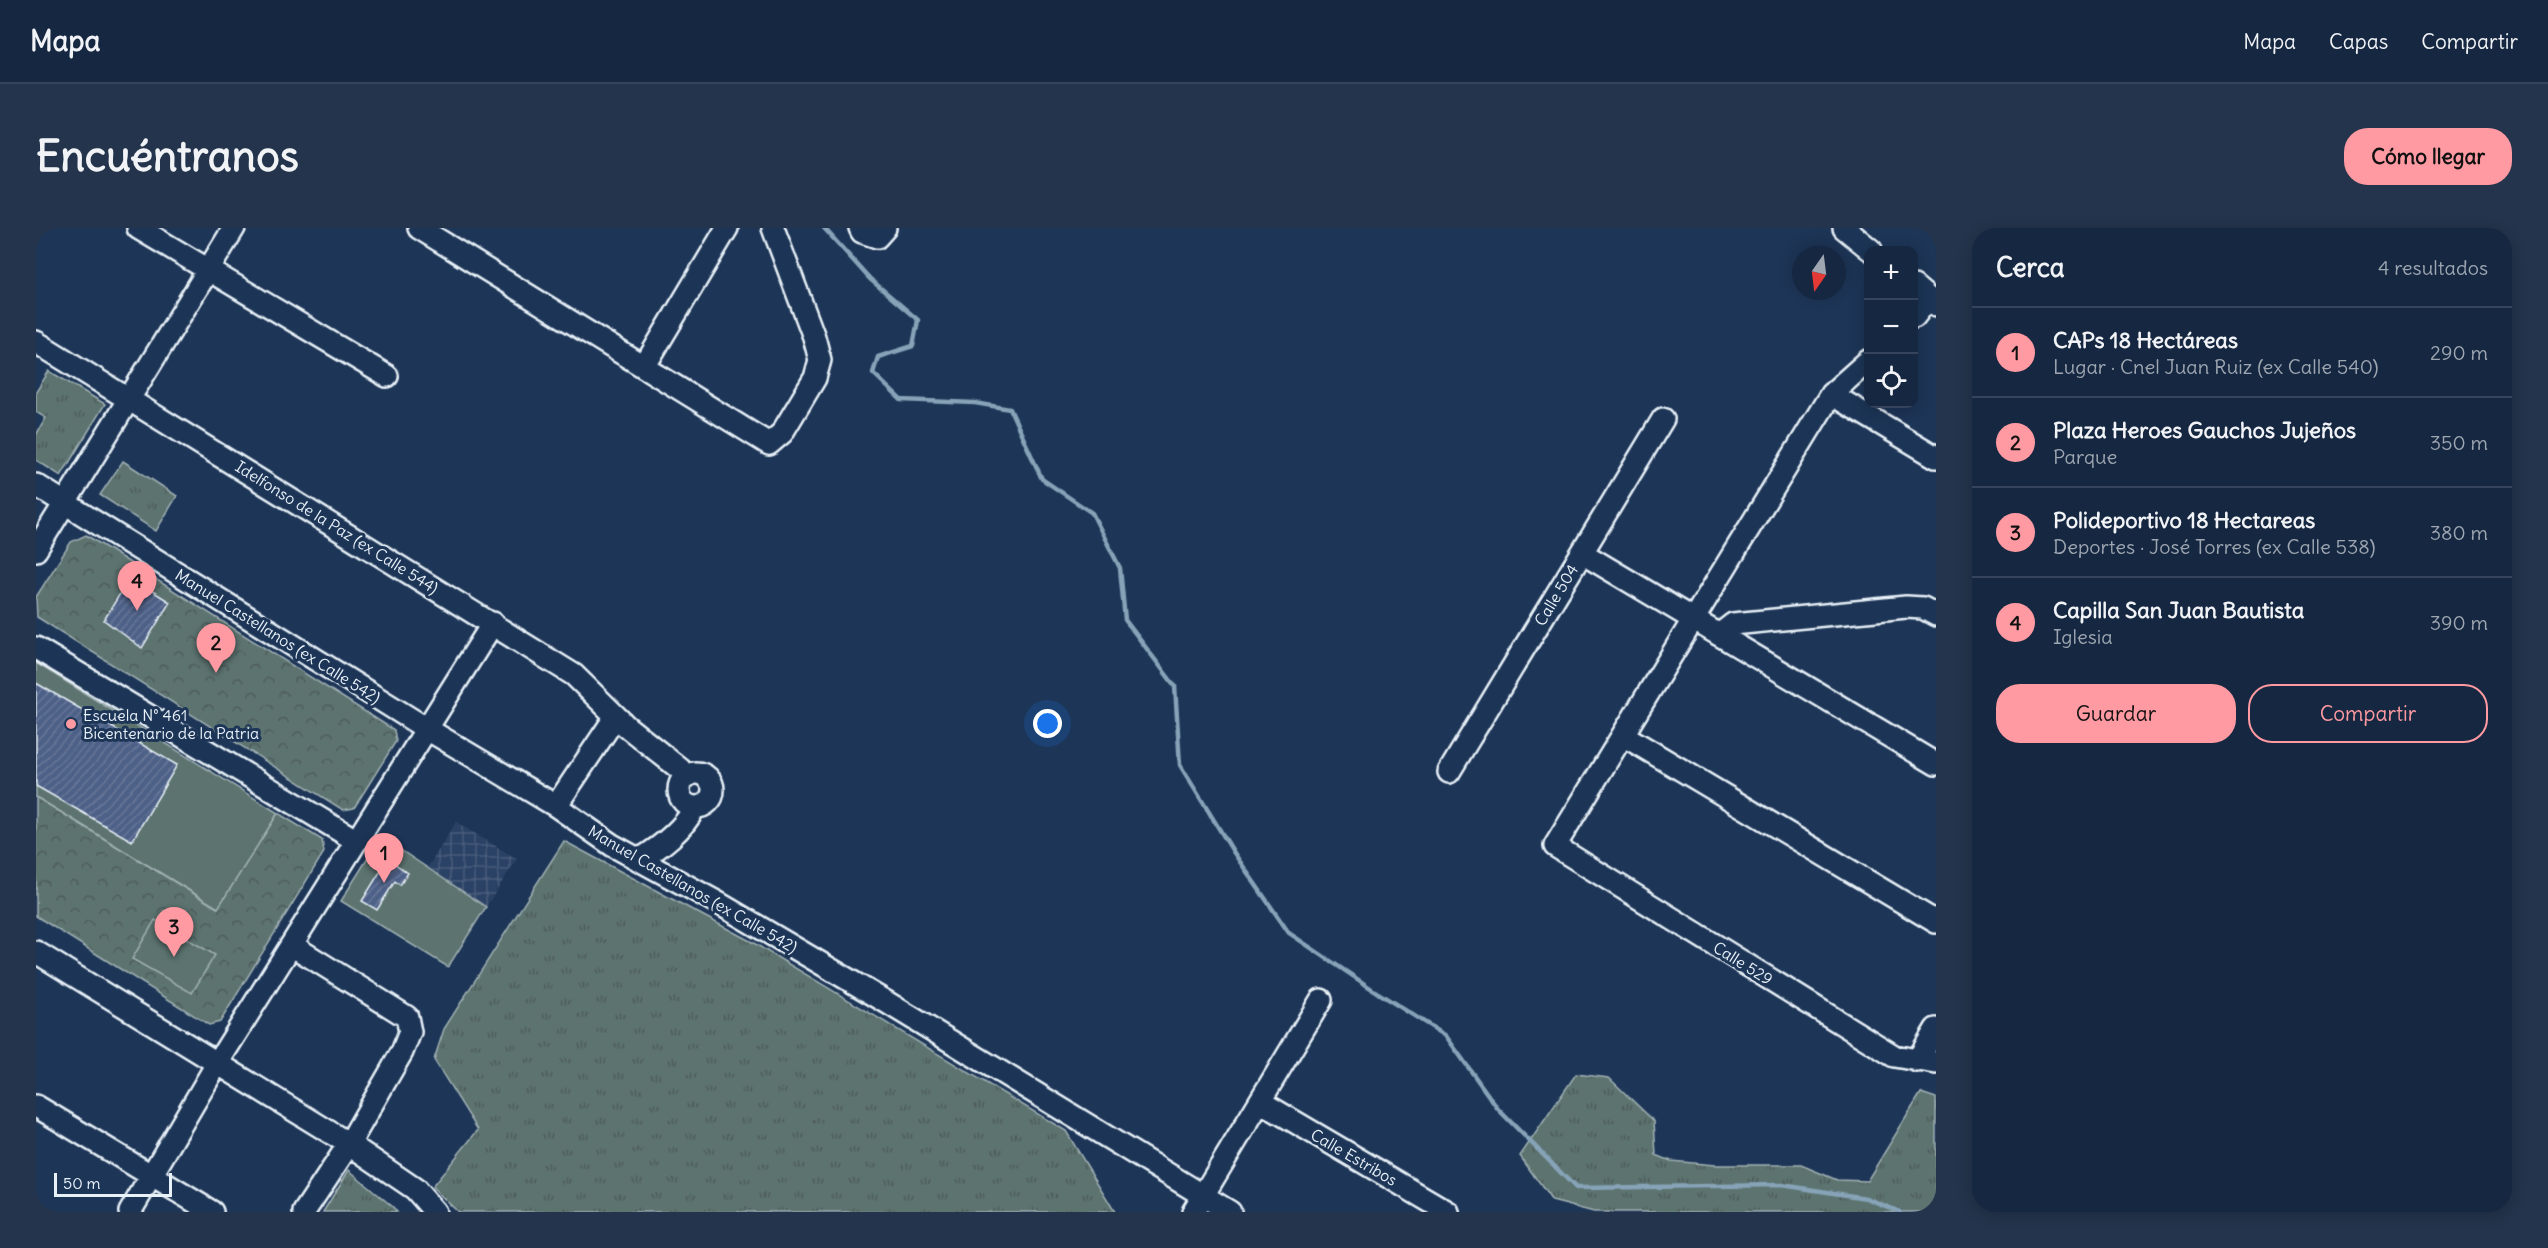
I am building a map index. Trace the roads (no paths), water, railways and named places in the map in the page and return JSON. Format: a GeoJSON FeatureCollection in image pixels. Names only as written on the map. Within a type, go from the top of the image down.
{"type":"FeatureCollection","features":[{"type":"Feature","properties":{"kind":"street"},"geometry":{"type":"LineString","coordinates":[[138,228],[387,376]]}},
{"type":"Feature","properties":{"kind":"street"},"geometry":{"type":"LineString","coordinates":[[36,550],[234,228]]}},
{"type":"Feature","properties":{"kind":"street"},"geometry":{"type":"LineString","coordinates":[[419,228],[769,444],[782,433],[815,378],[820,360],[814,337],[773,228]]}},
{"type":"Feature","properties":{"kind":"street"},"geometry":{"type":"LineString","coordinates":[[644,367],[727,228]]}},
{"type":"Feature","properties":{"kind":"street"},"geometry":{"type":"LineString","coordinates":[[860,228],[862,232],[877,237],[885,228]]}},
{"type":"Feature","properties":{"kind":"street"},"geometry":{"type":"LineString","coordinates":[[1844,228],[1866,246]]}},
{"type":"Feature","properties":{"kind":"street"},"geometry":{"type":"LineString","coordinates":[[1918,310],[1926,297]]}},
{"type":"Feature","properties":{"kind":"street","name":"Idelfonso de la Paz (ex Calle 544)"},"geometry":{"type":"LineString","coordinates":[[36,342],[574,675],[621,721],[680,769],[685,778],[700,774],[705,776],[712,784],[710,800],[706,804],[695,807],[686,824],[654,851],[639,860]]}},
{"type":"Feature","properties":{"kind":"street"},"geometry":{"type":"LineString","coordinates":[[1864,365],[1831,394],[1623,735],[1936,922]]}},
{"type":"Feature","properties":{"kind":"street"},"geometry":{"type":"LineString","coordinates":[[1831,394],[1936,457]]}},
{"type":"Feature","properties":{"kind":"street","name":"Calle 504"},"geometry":{"type":"LineString","coordinates":[[1449,772],[1663,419]]}},
{"type":"Feature","properties":{"kind":"street","name":"Manuel Castellanos (ex Calle 542)"},"geometry":{"type":"LineString","coordinates":[[36,485],[427,729],[556,806],[612,845],[720,904],[888,1003],[1198,1204],[1230,1212]]}},
{"type":"Feature","properties":{"kind":"street"},"geometry":{"type":"LineString","coordinates":[[1582,553],[1936,764]]}},
{"type":"Feature","properties":{"kind":"street"},"geometry":{"type":"LineString","coordinates":[[1719,635],[1733,624],[1894,608],[1923,608],[1936,615]]}},
{"type":"Feature","properties":{"kind":"street"},"geometry":{"type":"LineString","coordinates":[[130,1212],[218,1062],[293,946],[493,623]]}},
{"type":"Feature","properties":{"kind":"street"},"geometry":{"type":"LineString","coordinates":[[36,648],[357,841]]}},
{"type":"Feature","properties":{"kind":"street"},"geometry":{"type":"LineString","coordinates":[[556,806],[621,721]]}},
{"type":"Feature","properties":{"kind":"street","name":"Calle 529"},"geometry":{"type":"LineString","coordinates":[[1623,735],[1555,846],[1894,1056],[1927,1062]]}},
{"type":"Feature","properties":{"kind":"street"},"geometry":{"type":"LineString","coordinates":[[293,946],[407,1017],[410,1032],[402,1052],[349,1144],[304,1212]]}},
{"type":"Feature","properties":{"kind":"street"},"geometry":{"type":"LineString","coordinates":[[36,952],[349,1144],[415,1189],[435,1212]]}},
{"type":"Feature","properties":{"kind":"street"},"geometry":{"type":"LineString","coordinates":[[1198,1204],[1321,1000]]}},
{"type":"Feature","properties":{"kind":"street"},"geometry":{"type":"LineString","coordinates":[[1927,1062],[1936,1029]]}},
{"type":"Feature","properties":{"kind":"street","name":"Calle Estribos"},"geometry":{"type":"LineString","coordinates":[[1261,1102],[1448,1212]]}},
{"type":"Feature","properties":{"kind":"street"},"geometry":{"type":"LineString","coordinates":[[36,1106],[212,1212]]}},
{"type":"Feature","properties":{"kind":"waterway"},"geometry":{"type":"LineString","coordinates":[[824,228],[870,279],[918,320],[913,346],[878,357],[873,373],[901,400],[975,403],[1010,409],[1042,479],[1092,513],[1120,568],[1125,620],[1175,686],[1180,765],[1234,853],[1289,933],[1446,1036],[1498,1109],[1576,1188],[1782,1185],[1866,1198],[1900,1212]]}},
{"type":"Feature","properties":{"kind":"place","name":"Capilla San Juan Bautista"},"geometry":{"type":"Point","coordinates":[137,611]}},
{"type":"Feature","properties":{"kind":"place","name":"Plaza Heroes Gauchos Jujeños"},"geometry":{"type":"Point","coordinates":[216,673]}},
{"type":"Feature","properties":{"kind":"place","name":"Escuela N° 461 Bicentenario de la Patria"},"geometry":{"type":"Point","coordinates":[71,724]}},
{"type":"Feature","properties":{"kind":"place","name":"CAPs 18 Hectáreas"},"geometry":{"type":"Point","coordinates":[384,883]}},
{"type":"Feature","properties":{"kind":"place","name":"Polideportivo 18 Hectareas"},"geometry":{"type":"Point","coordinates":[174,957]}}]}
